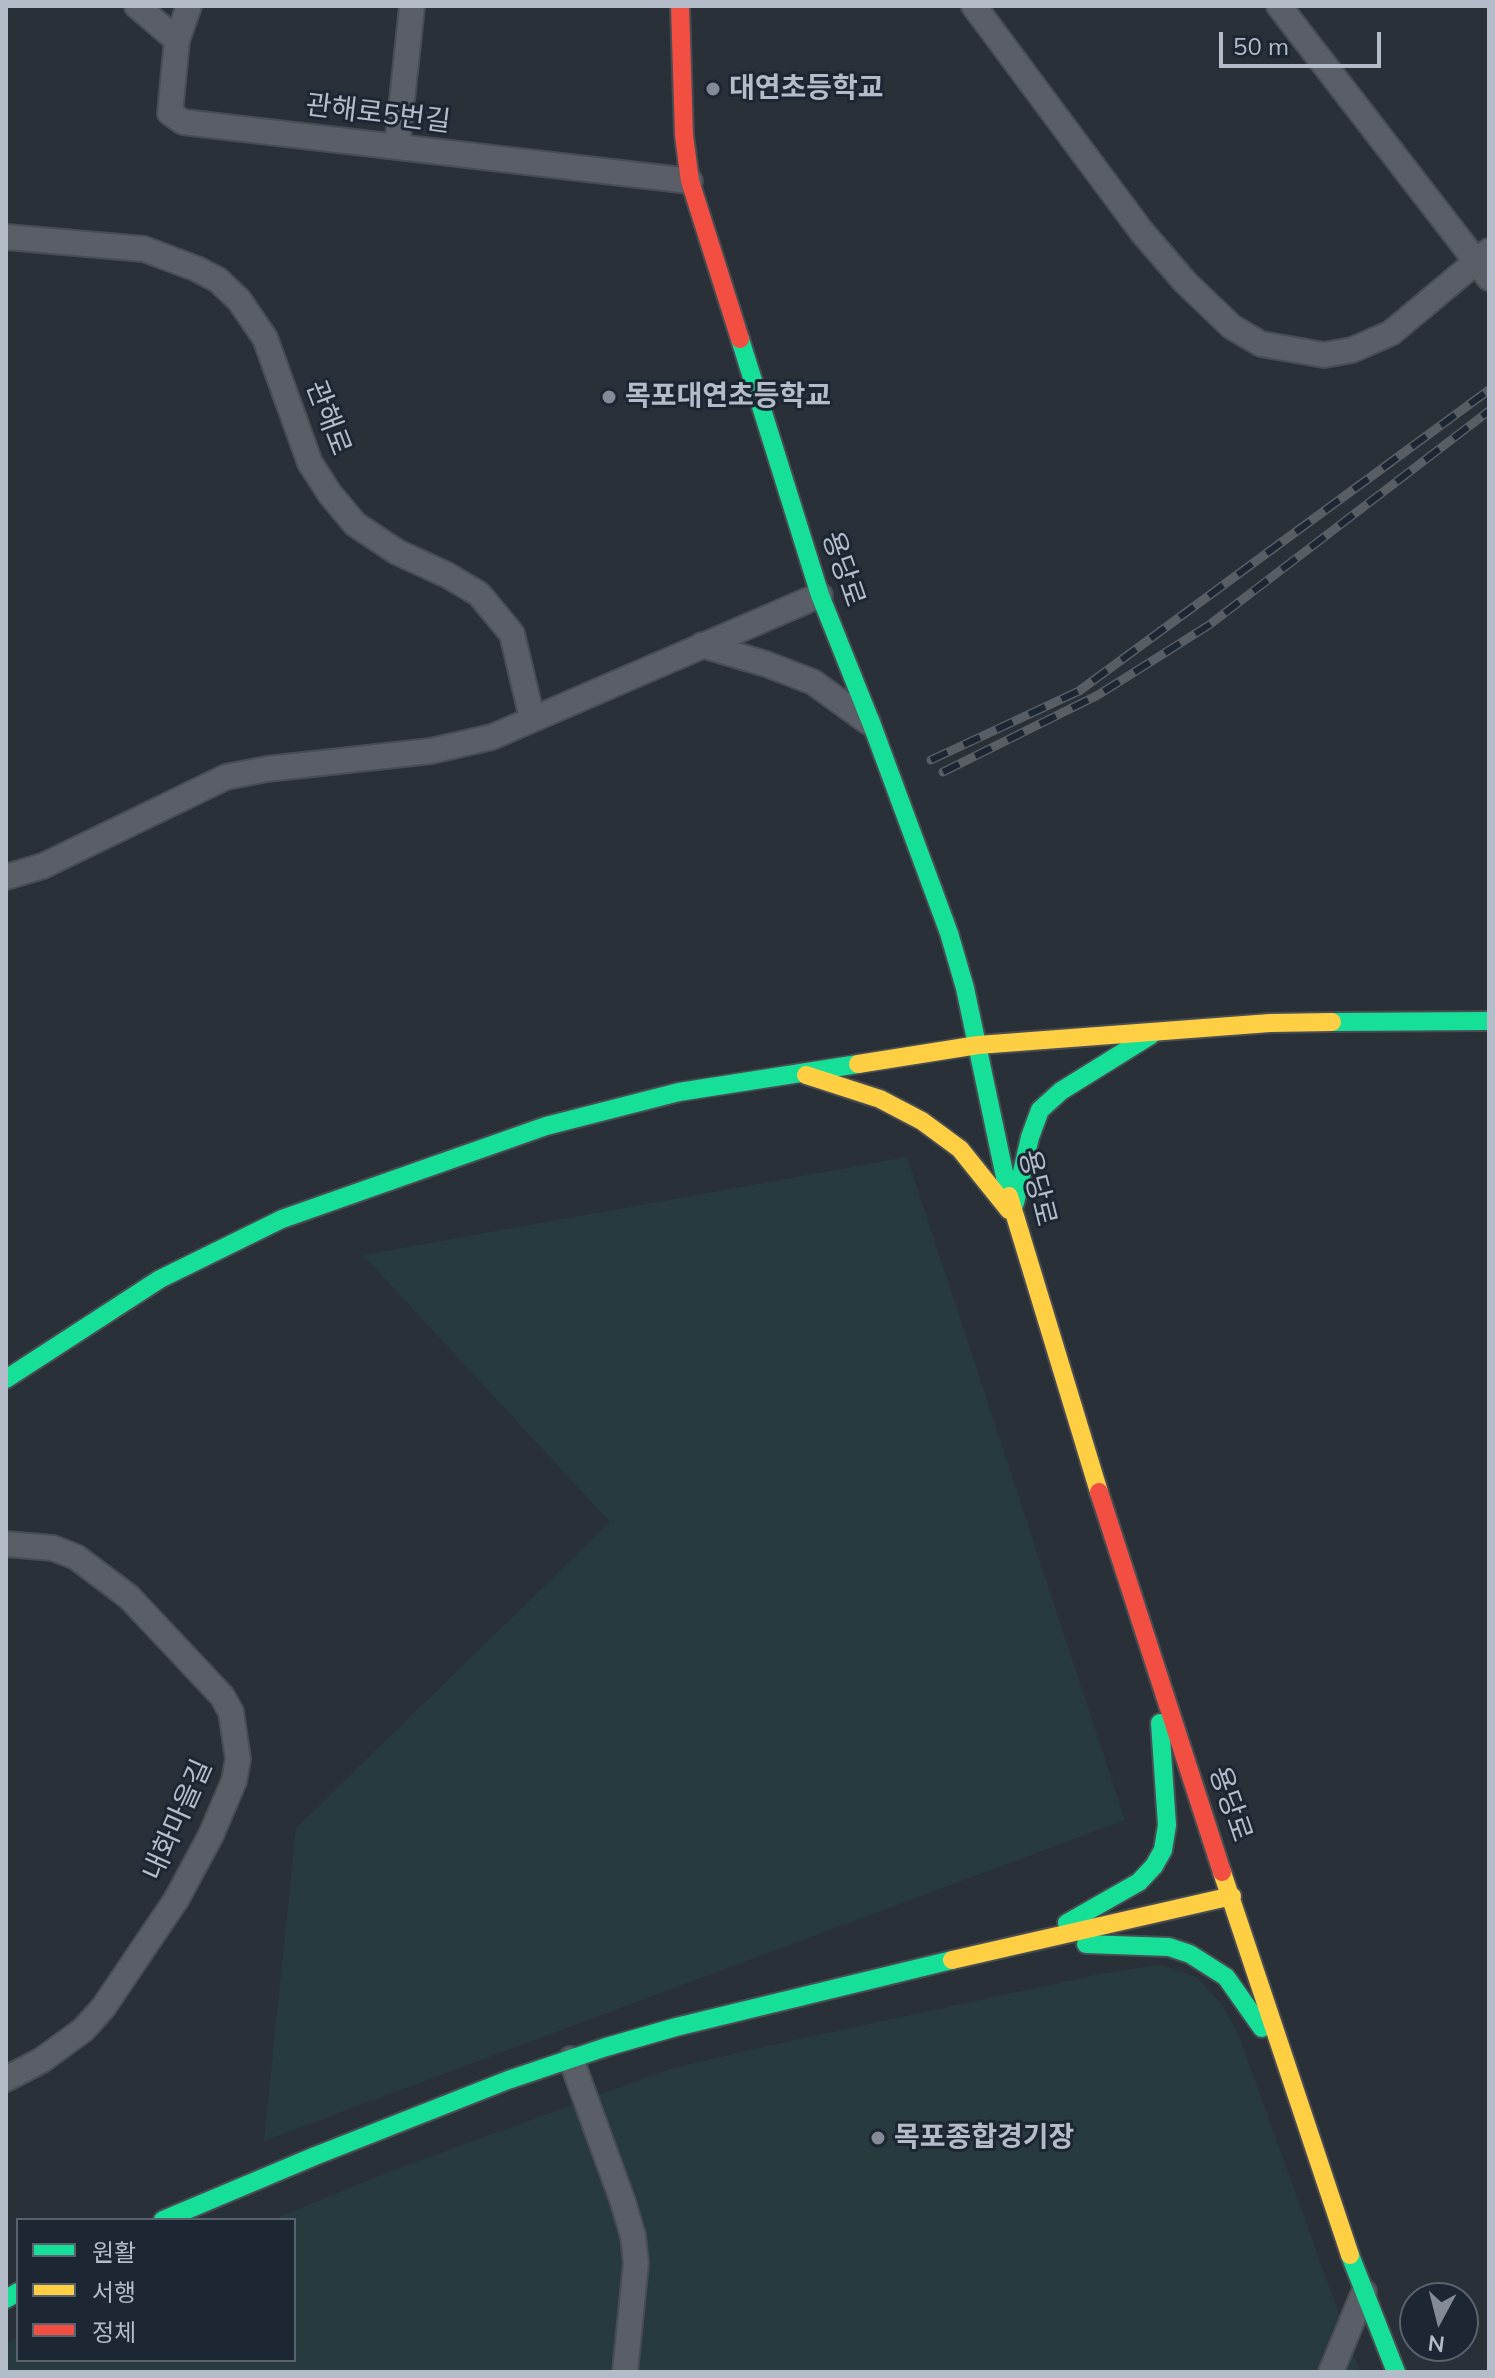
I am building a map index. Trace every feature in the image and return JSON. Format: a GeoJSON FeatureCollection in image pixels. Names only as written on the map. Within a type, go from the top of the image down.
{"type":"FeatureCollection","features":[{"type":"Feature","properties":{"kind":"street"},"geometry":{"type":"LineString","coordinates":[[137,6],[177,40]]}},
{"type":"Feature","properties":{"kind":"street","name":"관해로5번길"},"geometry":{"type":"LineString","coordinates":[[189,6],[177,40],[170,113],[183,122],[690,181]]}},
{"type":"Feature","properties":{"kind":"street"},"geometry":{"type":"LineString","coordinates":[[397,147],[412,6]]}},
{"type":"Feature","properties":{"kind":"street","name":"용당로"},"geometry":{"type":"LineString","coordinates":[[680,6],[684,135],[690,181],[820,595],[949,933],[978,1045],[1013,1215],[1157,1674],[1346,2245],[1396,2372]]}},
{"type":"Feature","properties":{"kind":"street"},"geometry":{"type":"LineString","coordinates":[[974,6],[1142,232],[1185,282],[1232,327],[1261,344],[1324,355],[1352,350],[1391,333],[1485,264],[1279,6]]}},
{"type":"Feature","properties":{"kind":"street","name":"관해로"},"geometry":{"type":"LineString","coordinates":[[6,237],[144,249],[218,280],[239,300],[265,338],[310,463],[330,494],[355,524],[397,552],[479,594],[512,634],[532,718]]}},
{"type":"Feature","properties":{"kind":"street"},"geometry":{"type":"LineString","coordinates":[[6,877],[43,866],[226,777],[267,769],[431,751],[475,742],[820,595]]}},
{"type":"Feature","properties":{"kind":"street"},"geometry":{"type":"LineString","coordinates":[[702,645],[813,682],[872,725]]}},
{"type":"Feature","properties":{"kind":"street"},"geometry":{"type":"LineString","coordinates":[[6,1379],[160,1279],[282,1219],[546,1126],[679,1092],[978,1045],[1270,1023],[1489,1021]]}},
{"type":"Feature","properties":{"kind":"street"},"geometry":{"type":"LineString","coordinates":[[1013,1215],[1030,1137],[1040,1110],[1061,1091],[1158,1031]]}},
{"type":"Feature","properties":{"kind":"street"},"geometry":{"type":"LineString","coordinates":[[798,1073],[880,1099],[922,1121],[960,1149],[1013,1215]]}},
{"type":"Feature","properties":{"kind":"street","name":"내화마을길"},"geometry":{"type":"LineString","coordinates":[[6,1544],[44,1546],[76,1557],[129,1597],[222,1696],[234,1722],[238,1759],[234,1781],[211,1835],[176,1900],[103,2008],[83,2030],[42,2060],[6,2079]]}},
{"type":"Feature","properties":{"kind":"street"},"geometry":{"type":"LineString","coordinates":[[1028,1944],[1139,1882],[1163,1850],[1167,1825],[1157,1674]]}},
{"type":"Feature","properties":{"kind":"street"},"geometry":{"type":"LineString","coordinates":[[168,2218],[508,2080],[662,2031],[895,1972],[1232,1896]]}},
{"type":"Feature","properties":{"kind":"street"},"geometry":{"type":"LineString","coordinates":[[1028,1944],[1147,1945],[1169,1947],[1190,1954],[1226,1977],[1246,2002],[1290,2075]]}},
{"type":"Feature","properties":{"kind":"street"},"geometry":{"type":"LineString","coordinates":[[571,2059],[633,2236],[636,2263],[625,2372]]}},
{"type":"Feature","properties":{"kind":"street"},"geometry":{"type":"LineString","coordinates":[[1331,2372],[1364,2292]]}},
{"type":"Feature","properties":{"kind":"green space"},"geometry":{"type":"Polygon","coordinates":[[[907,1157],[1125,1820],[264,2141],[296,1828],[610,1522],[363,1255],[907,1157]]]}},
{"type":"Feature","properties":{"kind":"green space","name":"목포종합경기장"},"geometry":{"type":"Polygon","coordinates":[[[1164,1966],[1197,1977],[1223,2006],[1237,2031],[1360,2372],[6,2372],[6,2344],[16,2338],[16,2362],[296,2362],[296,2218],[277,2218],[383,2174],[670,2069],[1095,1975],[1164,1966]]]}},
{"type":"Feature","properties":{"kind":"railway"},"geometry":{"type":"LineString","coordinates":[[931,760],[1079,691],[1489,390]]}},
{"type":"Feature","properties":{"kind":"railway"},"geometry":{"type":"LineString","coordinates":[[943,772],[1098,695],[1209,625],[1489,411]]}},
{"type":"Feature","properties":{"kind":"traffic: fast"},"geometry":{"type":"LineString","coordinates":[[740,339],[820,595],[949,933],[965,988],[1009,1196]]}},
{"type":"Feature","properties":{"kind":"traffic: fast"},"geometry":{"type":"LineString","coordinates":[[1332,1022],[1489,1021]]}},
{"type":"Feature","properties":{"kind":"traffic: fast"},"geometry":{"type":"LineString","coordinates":[[1015,1203],[1030,1137],[1040,1110],[1061,1091],[1151,1035]]}},
{"type":"Feature","properties":{"kind":"traffic: fast"},"geometry":{"type":"LineString","coordinates":[[6,1379],[160,1279],[282,1219],[546,1126],[679,1092],[858,1064]]}},
{"type":"Feature","properties":{"kind":"traffic: fast"},"geometry":{"type":"LineString","coordinates":[[1067,1923],[1139,1882],[1163,1850],[1167,1825],[1160,1723]]}},
{"type":"Feature","properties":{"kind":"traffic: fast"},"geometry":{"type":"LineString","coordinates":[[1086,1944],[1169,1947],[1190,1954],[1226,1977],[1262,2028]]}},
{"type":"Feature","properties":{"kind":"traffic: fast"},"geometry":{"type":"LineString","coordinates":[[168,2218],[508,2080],[606,2047],[952,1960]]}},
{"type":"Feature","properties":{"kind":"traffic: fast"},"geometry":{"type":"LineString","coordinates":[[1350,2255],[1396,2372]]}},
{"type":"Feature","properties":{"kind":"traffic: fast"},"geometry":{"type":"LineString","coordinates":[[6,2299],[16,2293]]}},
{"type":"Feature","properties":{"kind":"traffic: slow"},"geometry":{"type":"LineString","coordinates":[[858,1064],[978,1045],[1270,1023],[1332,1022]]}},
{"type":"Feature","properties":{"kind":"traffic: slow"},"geometry":{"type":"LineString","coordinates":[[806,1075],[880,1099],[922,1121],[960,1149],[1009,1210]]}},
{"type":"Feature","properties":{"kind":"traffic: slow"},"geometry":{"type":"LineString","coordinates":[[1009,1196],[1099,1492]]}},
{"type":"Feature","properties":{"kind":"traffic: slow"},"geometry":{"type":"LineString","coordinates":[[1222,1872],[1350,2255]]}},
{"type":"Feature","properties":{"kind":"traffic: slow"},"geometry":{"type":"LineString","coordinates":[[952,1960],[1232,1896]]}},
{"type":"Feature","properties":{"kind":"traffic: jam"},"geometry":{"type":"LineString","coordinates":[[680,6],[684,135],[690,181],[740,339]]}},
{"type":"Feature","properties":{"kind":"traffic: jam"},"geometry":{"type":"LineString","coordinates":[[1099,1492],[1222,1872]]}},
{"type":"Feature","properties":{"kind":"place","name":"대연초등학교"},"geometry":{"type":"Point","coordinates":[713,89]}},
{"type":"Feature","properties":{"kind":"place","name":"목포대연초등학교"},"geometry":{"type":"Point","coordinates":[609,397]}},
{"type":"Feature","properties":{"kind":"place","name":"목포종합경기장"},"geometry":{"type":"Point","coordinates":[878,2138]}}]}
